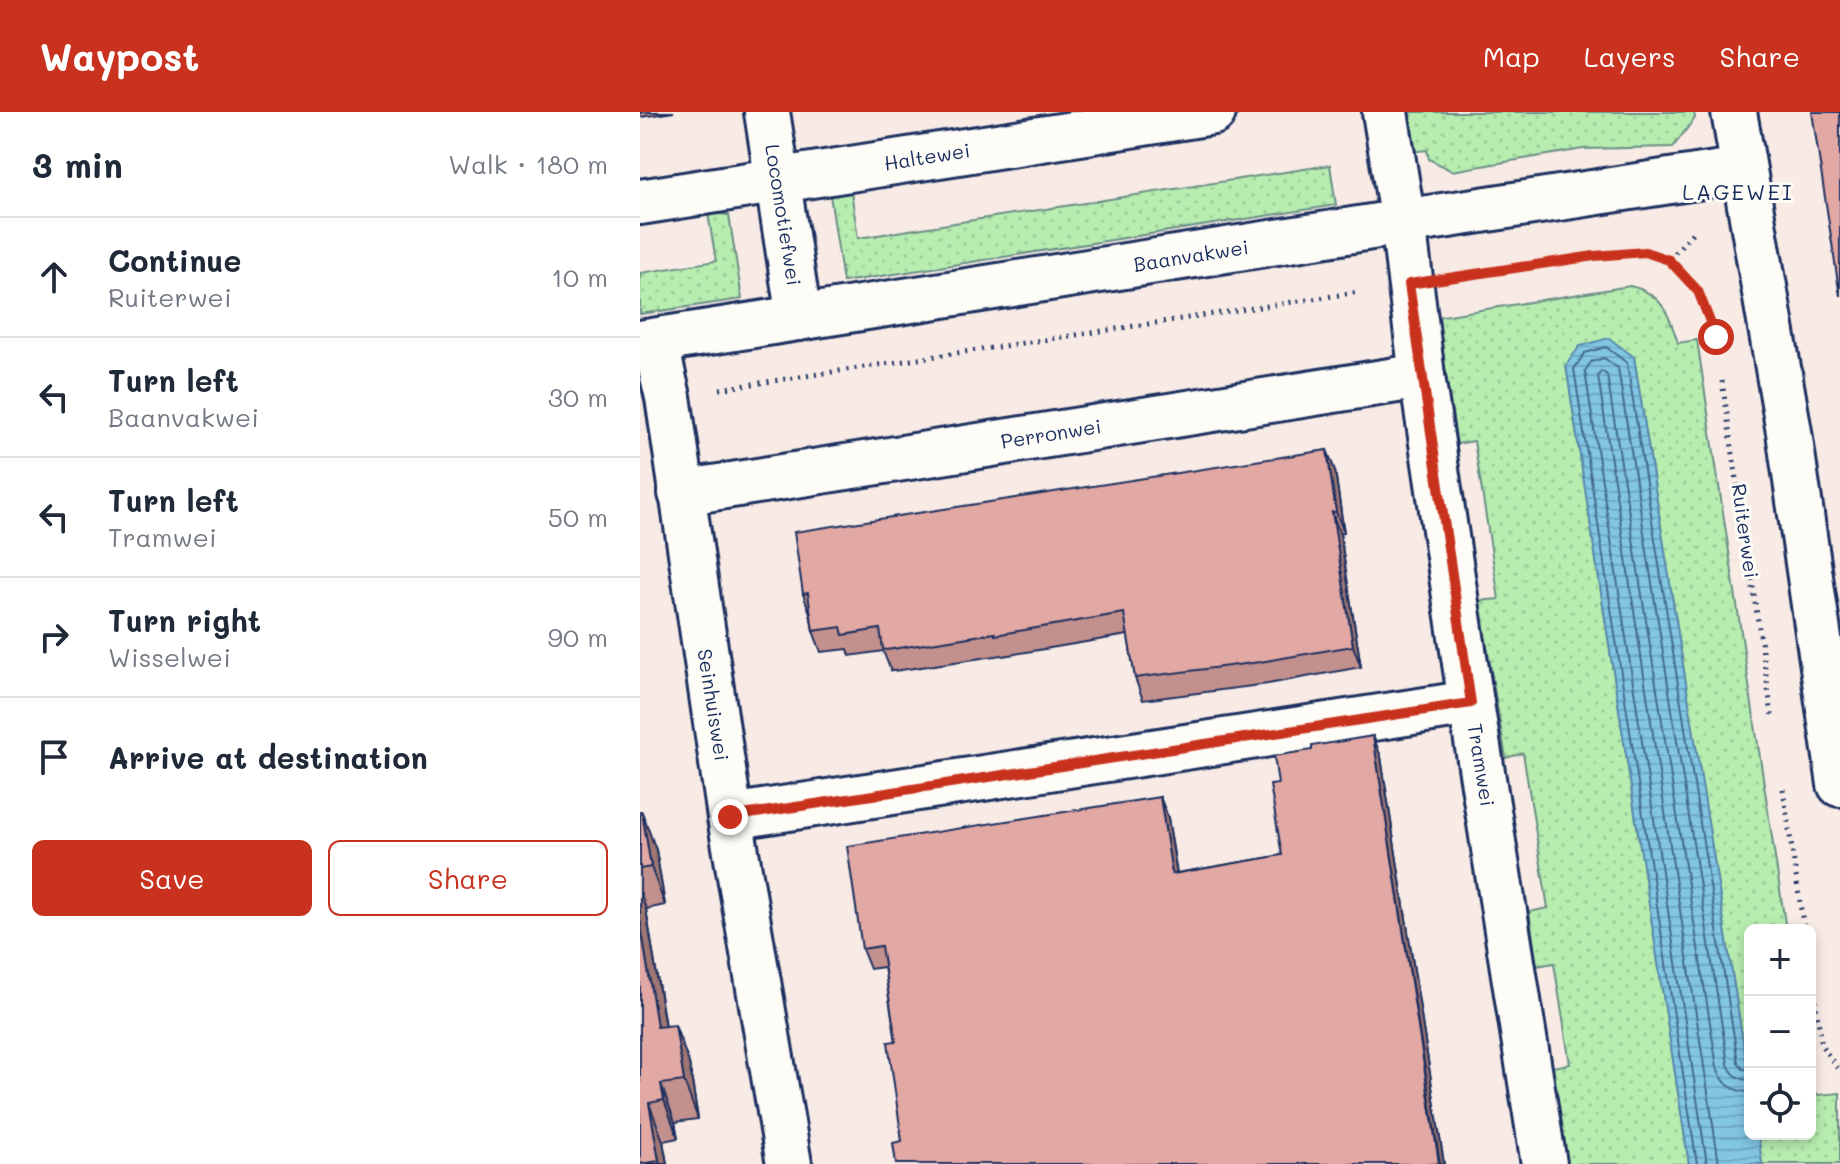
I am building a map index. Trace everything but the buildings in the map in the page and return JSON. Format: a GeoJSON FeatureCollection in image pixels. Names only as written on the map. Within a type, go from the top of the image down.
{"type":"FeatureCollection","features":[{"type":"Feature","properties":{"kind":"street","name":"Locomotiefwei"},"geometry":{"type":"LineString","coordinates":[[767,112],[799,318]]}},
{"type":"Feature","properties":{"kind":"street","name":"Haltewei"},"geometry":{"type":"LineString","coordinates":[[640,202],[1213,112]]}},
{"type":"Feature","properties":{"kind":"street","name":"Tramwei"},"geometry":{"type":"LineString","coordinates":[[1385,112],[1471,703],[1544,1164]]}},
{"type":"Feature","properties":{"kind":"street"},"geometry":{"type":"LineString","coordinates":[[1734,112],[1789,432],[1840,784]]}},
{"type":"Feature","properties":{"kind":"street","name":"Baanvakwei"},"geometry":{"type":"LineString","coordinates":[[648,342],[1742,170]]}},
{"type":"Feature","properties":{"kind":"street","name":"Seinhuiswei"},"geometry":{"type":"LineString","coordinates":[[648,342],[668,397],[730,817],[789,1164]]}},
{"type":"Feature","properties":{"kind":"street","name":"Perronwei"},"geometry":{"type":"LineString","coordinates":[[681,493],[1422,376]]}},
{"type":"Feature","properties":{"kind":"street"},"geometry":{"type":"LineString","coordinates":[[730,817],[1471,703]]}},
{"type":"Feature","properties":{"kind":"path"},"geometry":{"type":"LineString","coordinates":[[1669,260],[1742,170]]}},
{"type":"Feature","properties":{"kind":"path"},"geometry":{"type":"LineString","coordinates":[[668,397],[1594,256],[1645,252],[1669,260],[1698,291],[1716,337]]}},
{"type":"Feature","properties":{"kind":"path","name":"Ruiterwei"},"geometry":{"type":"LineString","coordinates":[[1720,368],[1774,727]]}},
{"type":"Feature","properties":{"kind":"path"},"geometry":{"type":"LineString","coordinates":[[1783,789],[1803,924]]}},
{"type":"Feature","properties":{"kind":"path"},"geometry":{"type":"LineString","coordinates":[[1814,996],[1822,1046],[1840,1072]]}},
{"type":"Feature","properties":{"kind":"green space"},"geometry":{"type":"Polygon","coordinates":[[[1404,112],[1694,112],[1695,118],[1673,147],[1583,149],[1452,171],[1429,159],[1427,150],[1410,152],[1404,112]]]}},
{"type":"Feature","properties":{"kind":"green space"},"geometry":{"type":"Polygon","coordinates":[[[1330,165],[1336,205],[843,282],[830,195],[851,191],[858,238],[1330,165]]]}},
{"type":"Feature","properties":{"kind":"green space"},"geometry":{"type":"Polygon","coordinates":[[[708,213],[729,215],[742,299],[640,314],[640,273],[716,261],[708,213]]]}},
{"type":"Feature","properties":{"kind":"green space"},"geometry":{"type":"Polygon","coordinates":[[[1630,286],[1650,294],[1663,306],[1678,343],[1697,340],[1785,924],[1744,924],[1744,1048],[1634,357],[1566,365],[1689,1164],[1567,1164],[1552,1067],[1570,1064],[1554,963],[1537,966],[1529,912],[1548,908],[1523,753],[1506,758],[1479,601],[1499,599],[1474,441],[1457,444],[1436,317],[1630,286]]]}},
{"type":"Feature","properties":{"kind":"green space"},"geometry":{"type":"Polygon","coordinates":[[[1816,1093],[1840,1093],[1840,1164],[1762,1164],[1759,1140],[1816,1140],[1816,1093]]]}},
{"type":"Feature","properties":{"kind":"water"},"geometry":{"type":"Polygon","coordinates":[[[1609,338],[1634,357],[1744,1048],[1744,1140],[1759,1140],[1762,1164],[1689,1164],[1566,365],[1580,346],[1609,338]]]}},
{"type":"Feature","properties":{"kind":"district","name":"LAGEWEI"},"geometry":{"type":"Point","coordinates":[1738,192]}},
{"type":"Feature","properties":{"kind":"route"},"geometry":{"type":"LineString","coordinates":[[730,817],[1471,703],[1409,284],[1594,256],[1645,252],[1669,260],[1698,291],[1716,337]]}}]}
